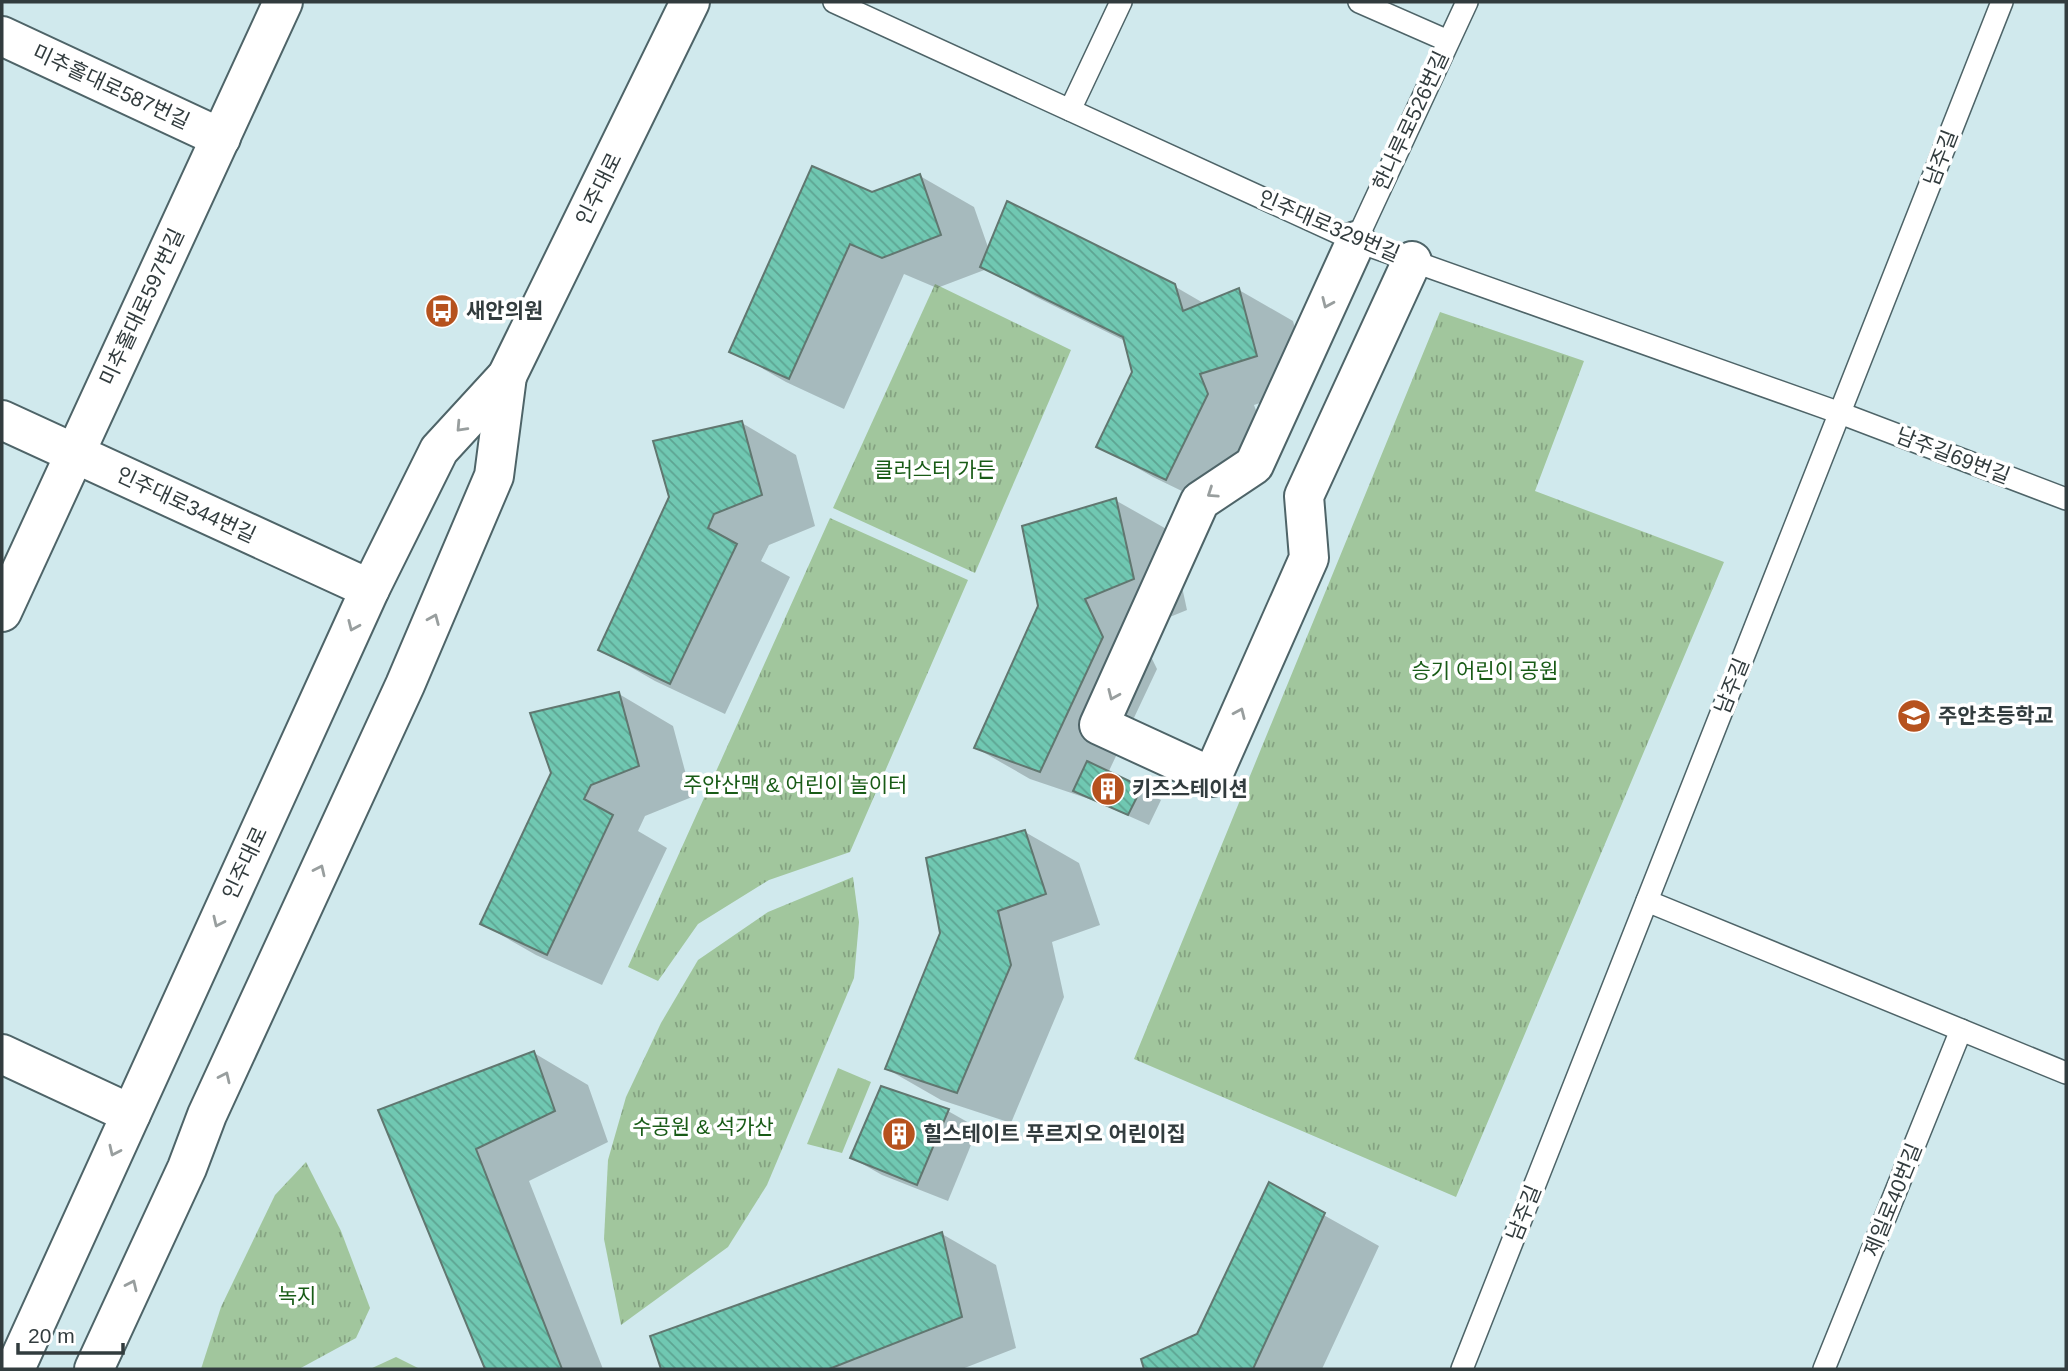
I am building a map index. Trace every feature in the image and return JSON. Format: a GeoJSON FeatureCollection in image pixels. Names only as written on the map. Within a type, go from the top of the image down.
{"type":"FeatureCollection","features":[{"type":"Feature","properties":{"kind":"street","name":"미추홀대로597번길"},"geometry":{"type":"LineString","coordinates":[[2,612],[283,2]]}},
{"type":"Feature","properties":{"kind":"street","name":"인주대로"},"geometry":{"type":"LineString","coordinates":[[15,1369],[370,589],[439,450],[508,376],[690,2]]}},
{"type":"Feature","properties":{"kind":"street","name":"미추홀대로587번길"},"geometry":{"type":"LineString","coordinates":[[2,36],[220,138]]}},
{"type":"Feature","properties":{"kind":"street"},"geometry":{"type":"LineString","coordinates":[[1356,241],[1254,465],[1200,501],[1099,725],[1212,776],[1309,558],[1304,496],[1412,261]]}},
{"type":"Feature","properties":{"kind":"street","name":"인주대로"},"geometry":{"type":"LineString","coordinates":[[94,1369],[187,1168],[213,1102],[405,685],[494,476],[508,376]]}},
{"type":"Feature","properties":{"kind":"street","name":"인주대로344번길"},"geometry":{"type":"LineString","coordinates":[[2,420],[370,589]]}},
{"type":"Feature","properties":{"kind":"street"},"geometry":{"type":"LineString","coordinates":[[2,1054],[131,1114]]}},
{"type":"Feature","properties":{"kind":"lane","name":"인주대로329번길"},"geometry":{"type":"LineString","coordinates":[[834,2],[1356,241],[1840,413]]}},
{"type":"Feature","properties":{"kind":"lane"},"geometry":{"type":"LineString","coordinates":[[1070,110],[1121,2]]}},
{"type":"Feature","properties":{"kind":"lane"},"geometry":{"type":"LineString","coordinates":[[1359,2],[1448,41]]}},
{"type":"Feature","properties":{"kind":"lane","name":"한나루로526번길"},"geometry":{"type":"LineString","coordinates":[[1356,241],[1466,2]]}},
{"type":"Feature","properties":{"kind":"lane","name":"남주길"},"geometry":{"type":"LineString","coordinates":[[1462,1369],[2002,2]]}},
{"type":"Feature","properties":{"kind":"lane","name":"남주길69번길"},"geometry":{"type":"LineString","coordinates":[[1840,413],[2066,499]]}},
{"type":"Feature","properties":{"kind":"lane"},"geometry":{"type":"LineString","coordinates":[[1647,901],[2066,1073]]}},
{"type":"Feature","properties":{"kind":"lane","name":"제일로40번길"},"geometry":{"type":"LineString","coordinates":[[1825,1369],[1961,1030]]}},
{"type":"Feature","properties":{"kind":"green space","name":"클러스터 가든"},"geometry":{"type":"Polygon","coordinates":[[[935,284],[1071,350],[975,573],[833,508],[935,284]]]}},
{"type":"Feature","properties":{"kind":"green space","name":"승기 어린이 공원"},"geometry":{"type":"Polygon","coordinates":[[[1440,312],[1584,361],[1535,491],[1724,562],[1456,1197],[1134,1059],[1440,312]]]}},
{"type":"Feature","properties":{"kind":"green space","name":"주안산맥 & 어린이 놀이터"},"geometry":{"type":"Polygon","coordinates":[[[830,518],[968,580],[850,852],[769,880],[698,924],[658,981],[628,967],[830,518]]]}},
{"type":"Feature","properties":{"kind":"green space","name":"수공원 & 석가산"},"geometry":{"type":"Polygon","coordinates":[[[853,877],[859,922],[854,978],[767,1185],[728,1247],[621,1325],[604,1239],[608,1160],[626,1097],[661,1023],[698,960],[768,912],[853,877]]]}},
{"type":"Feature","properties":{"kind":"green space"},"geometry":{"type":"Polygon","coordinates":[[[838,1068],[871,1082],[842,1153],[807,1144],[838,1068]]]}},
{"type":"Feature","properties":{"kind":"green space","name":"녹지"},"geometry":{"type":"Polygon","coordinates":[[[306,1162],[341,1231],[370,1308],[356,1338],[299,1369],[201,1369],[221,1307],[275,1195],[306,1162]]]}},
{"type":"Feature","properties":{"kind":"green space"},"geometry":{"type":"Polygon","coordinates":[[[396,1357],[420,1369],[370,1369],[396,1357]]]}},
{"type":"Feature","properties":{"kind":"building"},"geometry":{"type":"Polygon","coordinates":[[[812,166],[872,192],[920,174],[941,235],[882,258],[850,244],[789,379],[729,352],[812,166]]]}},
{"type":"Feature","properties":{"kind":"building"},"geometry":{"type":"Polygon","coordinates":[[[1007,201],[1175,284],[1183,311],[1239,288],[1257,356],[1200,374],[1208,394],[1166,480],[1096,447],[1132,372],[1123,337],[980,267],[1007,201]]]}},
{"type":"Feature","properties":{"kind":"building"},"geometry":{"type":"Polygon","coordinates":[[[742,421],[762,495],[714,514],[708,528],[737,544],[670,684],[598,650],[669,497],[653,441],[742,421]]]}},
{"type":"Feature","properties":{"kind":"building"},"geometry":{"type":"Polygon","coordinates":[[[1116,498],[1134,579],[1085,599],[1103,637],[1040,772],[974,748],[1038,606],[1022,526],[1116,498]]]}},
{"type":"Feature","properties":{"kind":"building"},"geometry":{"type":"Polygon","coordinates":[[[619,692],[639,766],[591,785],[584,799],[613,815],[547,955],[480,924],[551,773],[530,713],[619,692]]]}},
{"type":"Feature","properties":{"kind":"building","name":"키즈스테이션"},"geometry":{"type":"Polygon","coordinates":[[[1087,761],[1142,787],[1128,815],[1073,791],[1087,761]]]}},
{"type":"Feature","properties":{"kind":"building"},"geometry":{"type":"Polygon","coordinates":[[[1025,830],[1046,894],[998,911],[1011,965],[957,1093],[885,1069],[940,933],[926,858],[1025,830]]]}},
{"type":"Feature","properties":{"kind":"building"},"geometry":{"type":"Polygon","coordinates":[[[534,1051],[555,1111],[476,1149],[562,1369],[485,1369],[378,1110],[534,1051]]]}},
{"type":"Feature","properties":{"kind":"building","name":"힐스테이트 푸르지오 어린이집"},"geometry":{"type":"Polygon","coordinates":[[[881,1086],[949,1109],[917,1185],[850,1158],[881,1086]]]}},
{"type":"Feature","properties":{"kind":"building"},"geometry":{"type":"Polygon","coordinates":[[[1269,1182],[1325,1213],[1253,1369],[1144,1369],[1141,1359],[1197,1334],[1269,1182]]]}},
{"type":"Feature","properties":{"kind":"building"},"geometry":{"type":"Polygon","coordinates":[[[942,1232],[962,1317],[829,1369],[661,1369],[650,1336],[942,1232]]]}},
{"type":"Feature","properties":{"kind":"place","name":"새안의원"},"geometry":{"type":"Point","coordinates":[442,311]}},
{"type":"Feature","properties":{"kind":"place","name":"주안초등학교"},"geometry":{"type":"Point","coordinates":[1914,716]}},
{"type":"Feature","properties":{"kind":"place","name":"키즈스테이션"},"geometry":{"type":"Point","coordinates":[1108,789]}},
{"type":"Feature","properties":{"kind":"place","name":"힐스테이트 푸르지오 어린이집"},"geometry":{"type":"Point","coordinates":[899,1134]}}]}
